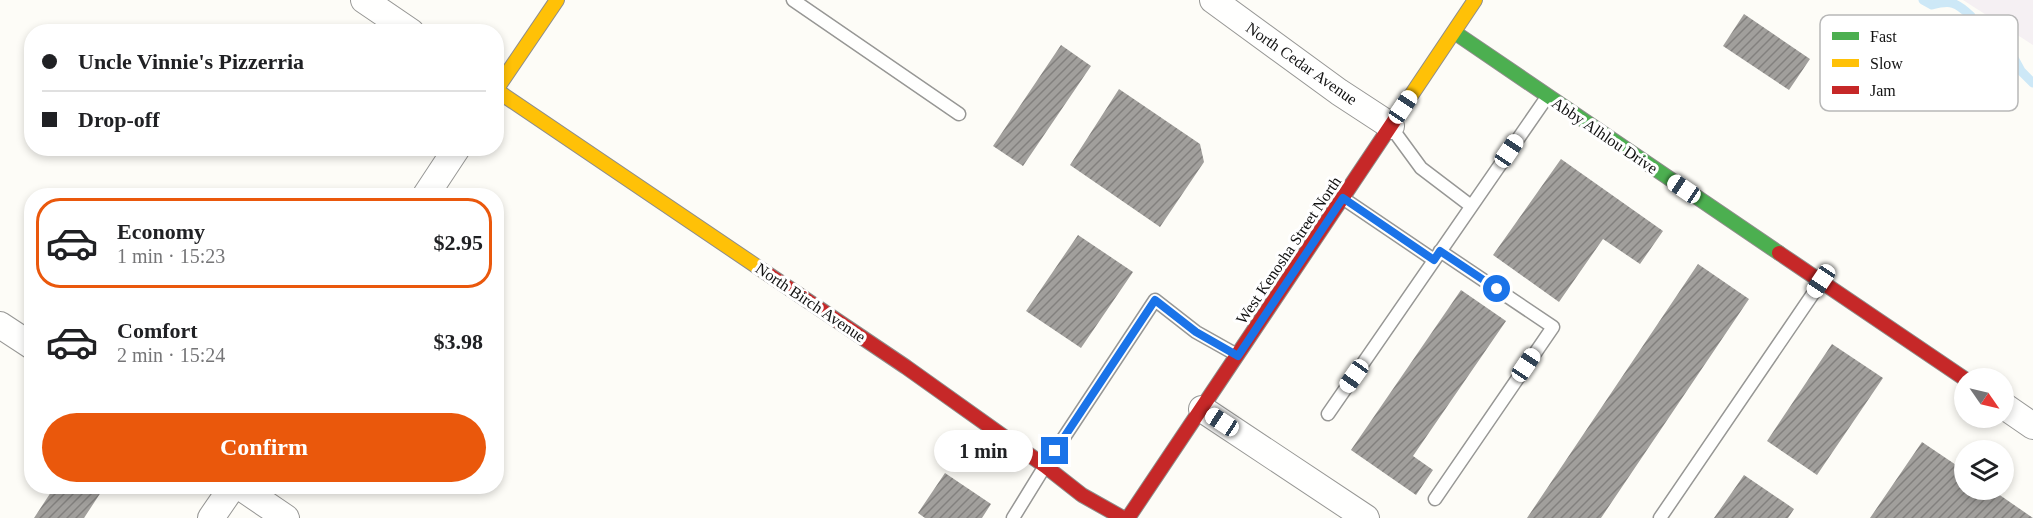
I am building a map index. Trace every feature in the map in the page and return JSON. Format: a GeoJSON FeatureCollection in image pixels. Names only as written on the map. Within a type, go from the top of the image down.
{"type":"FeatureCollection","features":[{"type":"Feature","properties":{"kind":"street"},"geometry":{"type":"LineString","coordinates":[[364,0],[399,24]]}},
{"type":"Feature","properties":{"kind":"street"},"geometry":{"type":"LineString","coordinates":[[504,78],[557,0]]}},
{"type":"Feature","properties":{"kind":"street","name":"North Cedar Avenue"},"geometry":{"type":"LineString","coordinates":[[1213,0],[1391,126]]}},
{"type":"Feature","properties":{"kind":"street","name":"West Kenosha Street North"},"geometry":{"type":"LineString","coordinates":[[1126,518],[1238,356],[1475,0]]}},
{"type":"Feature","properties":{"kind":"street","name":"Abby Alhlou Drive"},"geometry":{"type":"LineString","coordinates":[[1454,32],[1954,372]]}},
{"type":"Feature","properties":{"kind":"street","name":"North Birch Avenue"},"geometry":{"type":"LineString","coordinates":[[504,95],[906,367],[1082,495],[1126,518]]}},
{"type":"Feature","properties":{"kind":"street"},"geometry":{"type":"LineString","coordinates":[[431,188],[452,156]]}},
{"type":"Feature","properties":{"kind":"street"},"geometry":{"type":"LineString","coordinates":[[0,325],[24,341]]}},
{"type":"Feature","properties":{"kind":"street"},"geometry":{"type":"LineString","coordinates":[[1202,409],[1366,518]]}},
{"type":"Feature","properties":{"kind":"street"},"geometry":{"type":"LineString","coordinates":[[2014,413],[2033,426]]}},
{"type":"Feature","properties":{"kind":"street"},"geometry":{"type":"LineString","coordinates":[[211,518],[228,494]]}},
{"type":"Feature","properties":{"kind":"street"},"geometry":{"type":"LineString","coordinates":[[251,494],[286,518]]}},
{"type":"Feature","properties":{"kind":"lane"},"geometry":{"type":"LineString","coordinates":[[793,0],[959,114]]}},
{"type":"Feature","properties":{"kind":"lane"},"geometry":{"type":"LineString","coordinates":[[1328,414],[1547,96]]}},
{"type":"Feature","properties":{"kind":"lane"},"geometry":{"type":"LineString","coordinates":[[1391,126],[1421,168],[1471,206]]}},
{"type":"Feature","properties":{"kind":"lane"},"geometry":{"type":"LineString","coordinates":[[1343,198],[1552,327],[1435,499]]}},
{"type":"Feature","properties":{"kind":"lane"},"geometry":{"type":"LineString","coordinates":[[1660,518],[1821,281]]}},
{"type":"Feature","properties":{"kind":"lane"},"geometry":{"type":"LineString","coordinates":[[1013,518],[1155,300],[1196,332],[1238,356]]}},
{"type":"Feature","properties":{"kind":"shaded area"},"geometry":{"type":"Polygon","coordinates":[[[1963,0],[2033,0],[2033,45],[2018,35],[2018,15],[1986,15],[1963,0]]]}},
{"type":"Feature","properties":{"kind":"building"},"geometry":{"type":"Polygon","coordinates":[[[1744,14],[1810,59],[1789,90],[1723,46],[1744,14]]]}},
{"type":"Feature","properties":{"kind":"building"},"geometry":{"type":"Polygon","coordinates":[[[1061,45],[1091,66],[1023,166],[993,146],[1061,45]]]}},
{"type":"Feature","properties":{"kind":"building"},"geometry":{"type":"Polygon","coordinates":[[[1119,89],[1200,144],[1204,162],[1160,227],[1070,165],[1119,89]]]}},
{"type":"Feature","properties":{"kind":"building"},"geometry":{"type":"Polygon","coordinates":[[[1561,159],[1663,231],[1640,264],[1603,239],[1559,302],[1493,255],[1561,159]]]}},
{"type":"Feature","properties":{"kind":"building"},"geometry":{"type":"Polygon","coordinates":[[[1078,235],[1133,272],[1081,348],[1026,311],[1078,235]]]}},
{"type":"Feature","properties":{"kind":"building"},"geometry":{"type":"Polygon","coordinates":[[[1698,264],[1749,299],[1601,518],[1527,518],[1698,264]]]}},
{"type":"Feature","properties":{"kind":"building"},"geometry":{"type":"Polygon","coordinates":[[[1461,290],[1506,321],[1413,456],[1433,470],[1416,495],[1351,450],[1461,290]]]}},
{"type":"Feature","properties":{"kind":"building"},"geometry":{"type":"Polygon","coordinates":[[[1832,344],[1883,378],[1817,475],[1767,441],[1832,344]]]}},
{"type":"Feature","properties":{"kind":"building"},"geometry":{"type":"Polygon","coordinates":[[[1922,442],[1954,464],[1954,500],[2007,500],[2033,518],[1870,518],[1922,442]]]}},
{"type":"Feature","properties":{"kind":"building"},"geometry":{"type":"Polygon","coordinates":[[[945,473],[991,504],[982,518],[925,518],[918,513],[945,473]]]}},
{"type":"Feature","properties":{"kind":"building"},"geometry":{"type":"Polygon","coordinates":[[[1744,475],[1794,509],[1788,518],[1714,518],[1744,475]]]}},
{"type":"Feature","properties":{"kind":"building"},"geometry":{"type":"Polygon","coordinates":[[[50,494],[100,494],[84,518],[34,518],[50,494]]]}},
{"type":"Feature","properties":{"kind":"waterway"},"geometry":{"type":"LineString","coordinates":[[1923,0],[1932,5],[1953,3],[1970,15]]}},
{"type":"Feature","properties":{"kind":"waterway"},"geometry":{"type":"LineString","coordinates":[[2018,66],[2033,83]]}},
{"type":"Feature","properties":{"kind":"traffic: fast"},"geometry":{"type":"LineString","coordinates":[[1454,32],[1779,253]]}},
{"type":"Feature","properties":{"kind":"traffic: slow"},"geometry":{"type":"LineString","coordinates":[[504,78],[557,0]]}},
{"type":"Feature","properties":{"kind":"traffic: slow"},"geometry":{"type":"LineString","coordinates":[[1408,100],[1475,0]]}},
{"type":"Feature","properties":{"kind":"traffic: slow"},"geometry":{"type":"LineString","coordinates":[[504,95],[765,272]]}},
{"type":"Feature","properties":{"kind":"traffic: jam"},"geometry":{"type":"LineString","coordinates":[[1128,518],[1408,100]]}},
{"type":"Feature","properties":{"kind":"traffic: jam"},"geometry":{"type":"LineString","coordinates":[[1779,253],[1954,372]]}},
{"type":"Feature","properties":{"kind":"traffic: jam"},"geometry":{"type":"LineString","coordinates":[[765,272],[906,367],[1082,495],[1123,518]]}},
{"type":"Feature","properties":{"kind":"route"},"geometry":{"type":"LineString","coordinates":[[1055,451],[1155,300],[1196,332],[1238,356],[1343,198],[1434,260],[1440,251],[1497,289]]}}]}
